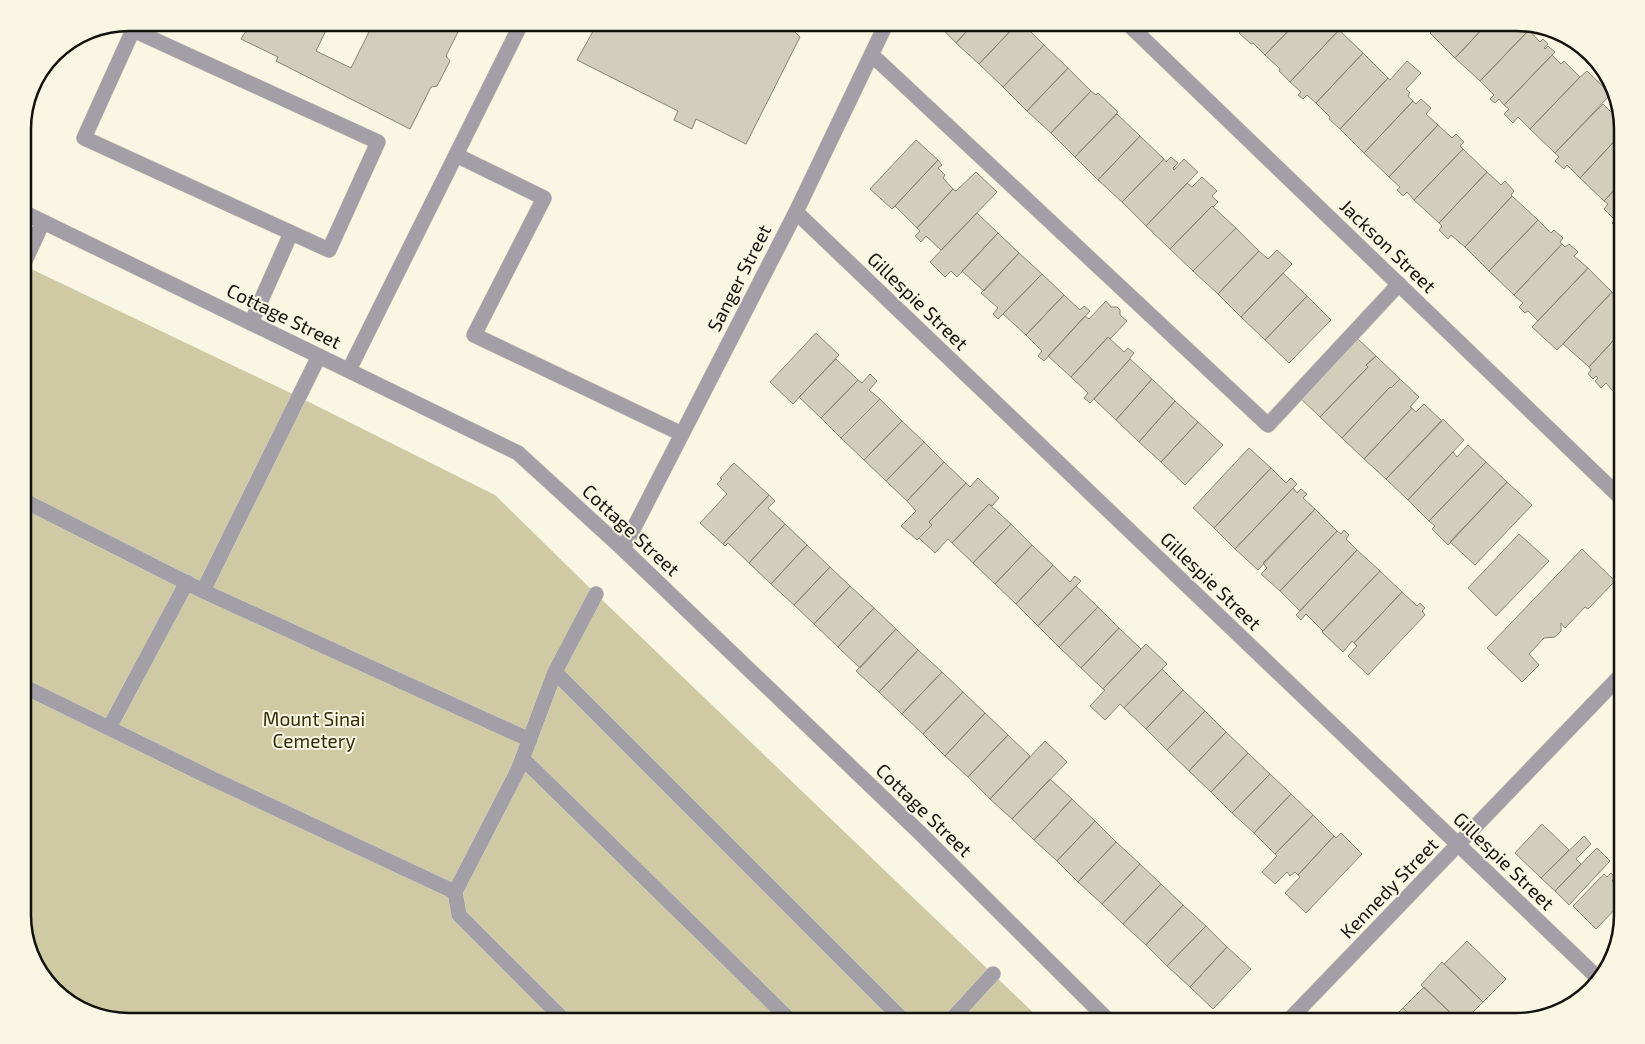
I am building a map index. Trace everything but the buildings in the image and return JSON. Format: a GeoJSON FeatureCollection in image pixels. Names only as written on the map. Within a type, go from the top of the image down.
{"type":"FeatureCollection","features":[{"type":"Feature","properties":{"kind":"street"},"geometry":{"type":"LineString","coordinates":[[127,31],[84,138],[329,250],[378,142],[138,31]]}},
{"type":"Feature","properties":{"kind":"street"},"geometry":{"type":"LineString","coordinates":[[349,370],[518,31]]}},
{"type":"Feature","properties":{"kind":"street","name":"Sanger Street"},"geometry":{"type":"LineString","coordinates":[[623,549],[796,212],[883,31]]}},
{"type":"Feature","properties":{"kind":"street","name":"Jackson Street"},"geometry":{"type":"LineString","coordinates":[[1135,31],[1614,491]]}},
{"type":"Feature","properties":{"kind":"street"},"geometry":{"type":"LineString","coordinates":[[872,55],[1268,425],[1399,284]]}},
{"type":"Feature","properties":{"kind":"street"},"geometry":{"type":"LineString","coordinates":[[456,155],[544,198],[474,336],[682,434]]}},
{"type":"Feature","properties":{"kind":"street","name":"Gillespie Street"},"geometry":{"type":"LineString","coordinates":[[796,212],[1593,974]]}},
{"type":"Feature","properties":{"kind":"street","name":"Cottage Street"},"geometry":{"type":"LineString","coordinates":[[31,216],[518,453],[623,549],[920,833],[1100,1013]]}},
{"type":"Feature","properties":{"kind":"street"},"geometry":{"type":"LineString","coordinates":[[31,248],[43,222]]}},
{"type":"Feature","properties":{"kind":"street"},"geometry":{"type":"LineString","coordinates":[[251,323],[291,233]]}},
{"type":"Feature","properties":{"kind":"street"},"geometry":{"type":"LineString","coordinates":[[203,591],[319,356]]}},
{"type":"Feature","properties":{"kind":"street"},"geometry":{"type":"LineString","coordinates":[[31,504],[203,591],[530,740]]}},
{"type":"Feature","properties":{"kind":"street"},"geometry":{"type":"LineString","coordinates":[[110,728],[187,582]]}},
{"type":"Feature","properties":{"kind":"street"},"geometry":{"type":"LineString","coordinates":[[556,1013],[458,916],[455,892],[523,759],[555,672],[596,594]]}},
{"type":"Feature","properties":{"kind":"street"},"geometry":{"type":"LineString","coordinates":[[555,672],[895,1013]]}},
{"type":"Feature","properties":{"kind":"street","name":"Kennedy Street"},"geometry":{"type":"LineString","coordinates":[[1297,1013],[1614,682]]}},
{"type":"Feature","properties":{"kind":"street"},"geometry":{"type":"LineString","coordinates":[[31,690],[455,892]]}},
{"type":"Feature","properties":{"kind":"street"},"geometry":{"type":"LineString","coordinates":[[523,759],[782,1013]]}},
{"type":"Feature","properties":{"kind":"street"},"geometry":{"type":"LineString","coordinates":[[958,1013],[993,974]]}},
{"type":"Feature","properties":{"kind":"green space","name":"Mount Sinai Cemetery"},"geometry":{"type":"Polygon","coordinates":[[[31,269],[299,397],[495,495],[1034,1013],[129,1013],[98,1008],[86,1003],[60,984],[44,964],[36,946],[31,921],[31,269]]]}}]}
